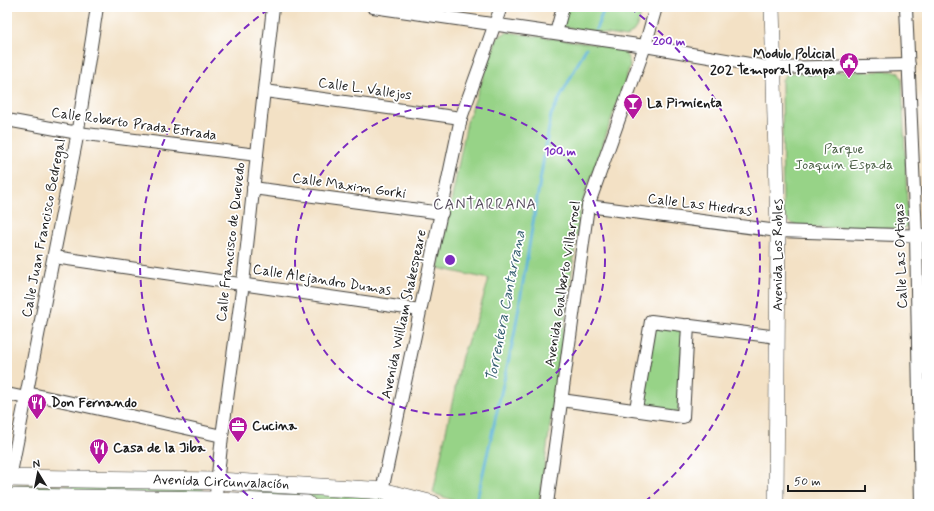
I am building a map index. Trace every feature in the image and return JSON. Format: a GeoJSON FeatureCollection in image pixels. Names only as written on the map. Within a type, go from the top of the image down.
{"type":"FeatureCollection","features":[{"type":"Feature","properties":{"kind":"highway","name":"Avenida Circunvalación"},"geometry":{"type":"LineString","coordinates":[[8,478],[218,480],[382,491],[434,504]]}},
{"type":"Feature","properties":{"kind":"highway","name":"Avenida Circunvalación"},"geometry":{"type":"LineString","coordinates":[[7,497],[307,504]]}},
{"type":"Feature","properties":{"kind":"main road","name":"Avenida Los Robles"},"geometry":{"type":"LineString","coordinates":[[772,7],[778,231],[776,504]]}},
{"type":"Feature","properties":{"kind":"street","name":"Calle Juan Francisco Bedregal"},"geometry":{"type":"LineString","coordinates":[[8,478],[27,395],[78,133],[97,7]]}},
{"type":"Feature","properties":{"kind":"street","name":"Calle Francisco de Quevedo"},"geometry":{"type":"LineString","coordinates":[[215,502],[222,436],[243,283],[273,7]]}},
{"type":"Feature","properties":{"kind":"street"},"geometry":{"type":"LineString","coordinates":[[373,7],[423,10],[496,25],[645,46],[774,68],[909,65]]}},
{"type":"Feature","properties":{"kind":"street","name":"Avenida William Shakespeare"},"geometry":{"type":"LineString","coordinates":[[382,491],[461,118],[496,25],[501,7]]}},
{"type":"Feature","properties":{"kind":"street"},"geometry":{"type":"LineString","coordinates":[[556,33],[563,7]]}},
{"type":"Feature","properties":{"kind":"street","name":"Avenida Gualberto Villarroel"},"geometry":{"type":"LineString","coordinates":[[547,504],[588,206],[645,46],[656,7]]}},
{"type":"Feature","properties":{"kind":"street","name":"Calle Las Ortigas"},"geometry":{"type":"LineString","coordinates":[[906,7],[922,236],[921,504]]}},
{"type":"Feature","properties":{"kind":"street","name":"Calle L. Vallejos"},"geometry":{"type":"LineString","coordinates":[[265,91],[461,118]]}},
{"type":"Feature","properties":{"kind":"street","name":"Calle Roberto Prada Estrada"},"geometry":{"type":"LineString","coordinates":[[7,120],[78,133],[257,155]]}},
{"type":"Feature","properties":{"kind":"street","name":"Calle Maxim Gorki"},"geometry":{"type":"LineString","coordinates":[[253,188],[442,213]]}},
{"type":"Feature","properties":{"kind":"street","name":"Calle Las Hiedras"},"geometry":{"type":"LineString","coordinates":[[588,206],[778,231],[922,236]]}},
{"type":"Feature","properties":{"kind":"street","name":"Calle Alejandro Dumas"},"geometry":{"type":"LineString","coordinates":[[54,257],[243,283],[420,310]]}},
{"type":"Feature","properties":{"kind":"street"},"geometry":{"type":"LineString","coordinates":[[636,409],[651,321],[778,337]]}},
{"type":"Feature","properties":{"kind":"street"},"geometry":{"type":"LineString","coordinates":[[561,400],[636,409],[683,417],[688,325]]}},
{"type":"Feature","properties":{"kind":"street"},"geometry":{"type":"LineString","coordinates":[[7,394],[27,395],[222,436]]}},
{"type":"Feature","properties":{"kind":"green space"},"geometry":{"type":"Polygon","coordinates":[[[565,7],[643,7],[636,28],[626,37],[564,27],[561,24],[565,7]]]}},
{"type":"Feature","properties":{"kind":"green space"},"geometry":{"type":"Polygon","coordinates":[[[508,32],[615,47],[626,54],[630,66],[581,206],[539,504],[463,504],[433,493],[462,356],[477,318],[489,279],[438,268],[467,122],[497,39],[501,35],[508,32]]]}},
{"type":"Feature","properties":{"kind":"green space","name":"Parque Joaquin Espada"},"geometry":{"type":"Polygon","coordinates":[[[898,72],[902,79],[908,226],[903,229],[801,227],[789,222],[783,212],[782,80],[789,73],[898,72]]]}},
{"type":"Feature","properties":{"kind":"green space"},"geometry":{"type":"Polygon","coordinates":[[[653,324],[684,329],[678,413],[641,407],[653,324]]]}},
{"type":"Feature","properties":{"kind":"green space"},"geometry":{"type":"Polygon","coordinates":[[[7,485],[203,487],[203,494],[7,492],[7,485]]]}},
{"type":"Feature","properties":{"kind":"green space"},"geometry":{"type":"Polygon","coordinates":[[[239,490],[379,496],[412,504],[397,504],[377,501],[239,496],[239,490]]]}},
{"type":"Feature","properties":{"kind":"waterway","name":"Torrentera Cantarrana"},"geometry":{"type":"LineString","coordinates":[[596,29],[605,7]]}},
{"type":"Feature","properties":{"kind":"waterway","name":"Torrentera Cantarrana"},"geometry":{"type":"LineString","coordinates":[[476,504],[514,336],[551,115],[586,48]]}},
{"type":"Feature","properties":{"kind":"place","name":"Modulo Policial 202 Temporal Pampa"},"geometry":{"type":"Point","coordinates":[849,79]}},
{"type":"Feature","properties":{"kind":"place","name":"La Pimienta"},"geometry":{"type":"Point","coordinates":[633,120]}},
{"type":"Feature","properties":{"kind":"place","name":"Don Fernando"},"geometry":{"type":"Point","coordinates":[37,420]}},
{"type":"Feature","properties":{"kind":"place","name":"Cucina"},"geometry":{"type":"Point","coordinates":[238,443]}},
{"type":"Feature","properties":{"kind":"place","name":"Casa de la Jiba"},"geometry":{"type":"Point","coordinates":[99,465]}},
{"type":"Feature","properties":{"kind":"district","name":"CANTARRANA"},"geometry":{"type":"Point","coordinates":[485,205]}}]}
